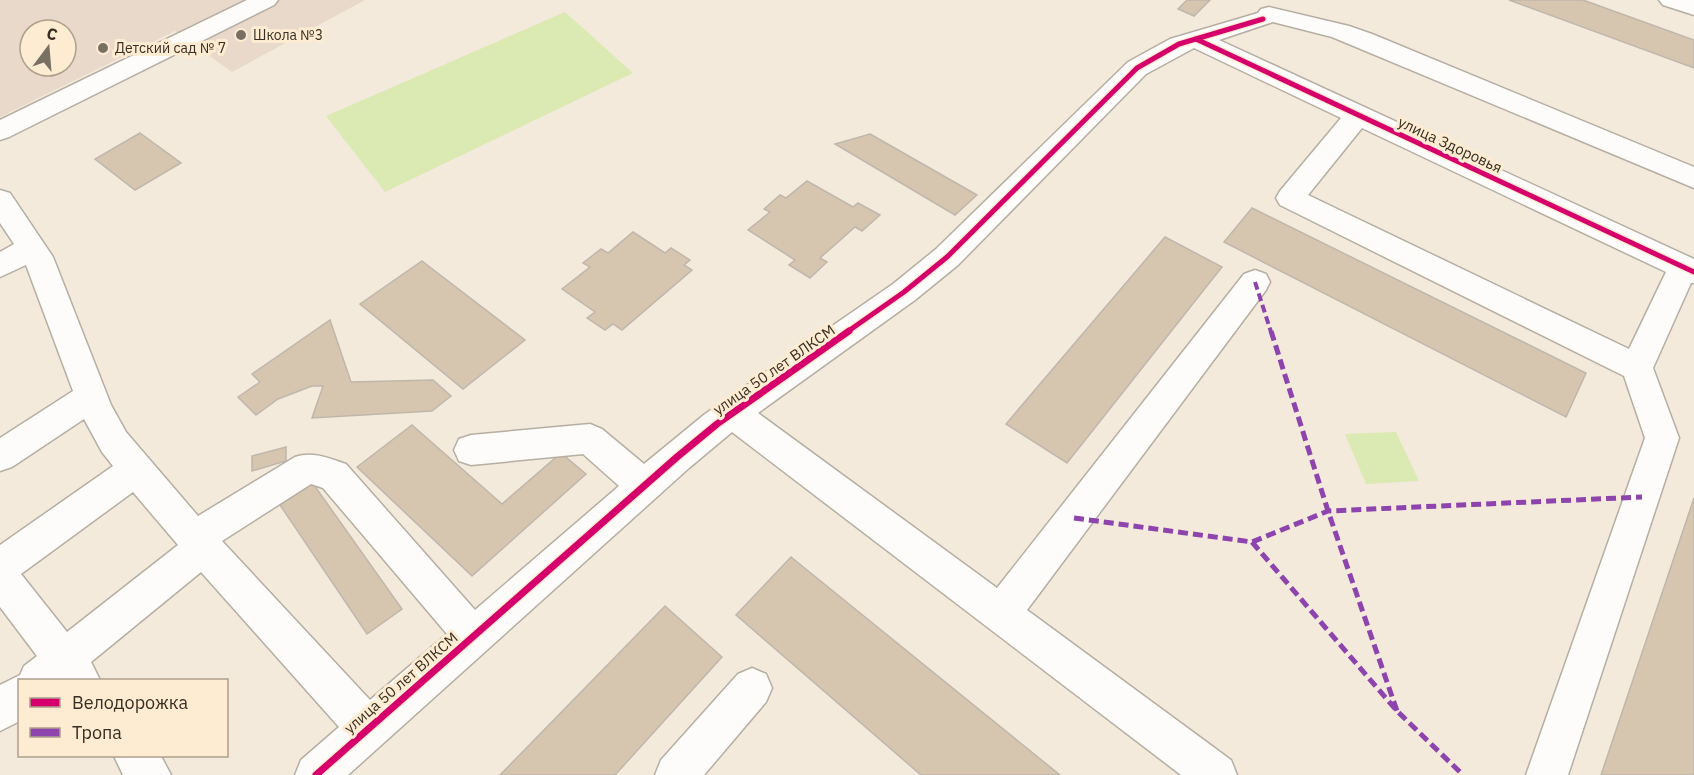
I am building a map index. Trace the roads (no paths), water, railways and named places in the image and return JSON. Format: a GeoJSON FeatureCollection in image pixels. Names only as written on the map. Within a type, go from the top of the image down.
{"type":"FeatureCollection","features":[{"type":"Feature","properties":{"kind":"street"},"geometry":{"type":"LineString","coordinates":[[0,131],[266,0]]}},
{"type":"Feature","properties":{"kind":"street"},"geometry":{"type":"LineString","coordinates":[[1671,0],[1694,8]]}},
{"type":"Feature","properties":{"kind":"street"},"geometry":{"type":"LineString","coordinates":[[1229,54],[1271,11],[1363,39],[1693,174]]}},
{"type":"Feature","properties":{"kind":"street","name":"улица 50 лет ВЛКСМ"},"geometry":{"type":"LineString","coordinates":[[316,775],[644,486],[733,413],[904,292],[947,257],[1137,68],[1160,52],[1271,11]]}},
{"type":"Feature","properties":{"kind":"street","name":"улица Здоровья"},"geometry":{"type":"LineString","coordinates":[[1196,39],[1688,270]]}},
{"type":"Feature","properties":{"kind":"street"},"geometry":{"type":"LineString","coordinates":[[1358,115],[1290,198],[1637,368],[1662,438],[1546,775]]}},
{"type":"Feature","properties":{"kind":"street"},"geometry":{"type":"LineString","coordinates":[[0,200],[32,248],[51,285],[92,396],[114,442],[199,542],[368,728]]}},
{"type":"Feature","properties":{"kind":"street"},"geometry":{"type":"LineString","coordinates":[[0,266],[32,248]]}},
{"type":"Feature","properties":{"kind":"street"},"geometry":{"type":"LineString","coordinates":[[1637,368],[1688,270]]}},
{"type":"Feature","properties":{"kind":"street"},"geometry":{"type":"LineString","coordinates":[[1002,613],[1255,282]]}},
{"type":"Feature","properties":{"kind":"street"},"geometry":{"type":"LineString","coordinates":[[0,456],[92,396]]}},
{"type":"Feature","properties":{"kind":"street"},"geometry":{"type":"LineString","coordinates":[[733,413],[1216,775]]}},
{"type":"Feature","properties":{"kind":"street"},"geometry":{"type":"LineString","coordinates":[[471,450],[590,439],[644,486]]}},
{"type":"Feature","properties":{"kind":"street"},"geometry":{"type":"LineString","coordinates":[[0,577],[60,674],[199,542],[307,468],[334,476],[473,636]]}},
{"type":"Feature","properties":{"kind":"street"},"geometry":{"type":"LineString","coordinates":[[0,567],[137,469]]}},
{"type":"Feature","properties":{"kind":"street"},"geometry":{"type":"LineString","coordinates":[[676,775],[752,688]]}},
{"type":"Feature","properties":{"kind":"street"},"geometry":{"type":"LineString","coordinates":[[0,711],[18,697]]}},
{"type":"Feature","properties":{"kind":"street"},"geometry":{"type":"LineString","coordinates":[[136,757],[150,775]]}},
{"type":"Feature","properties":{"kind":"place","name":"Школа №3"},"geometry":{"type":"Point","coordinates":[241,35]}},
{"type":"Feature","properties":{"kind":"place","name":"Детский сад № 7"},"geometry":{"type":"Point","coordinates":[103,48]}}]}
